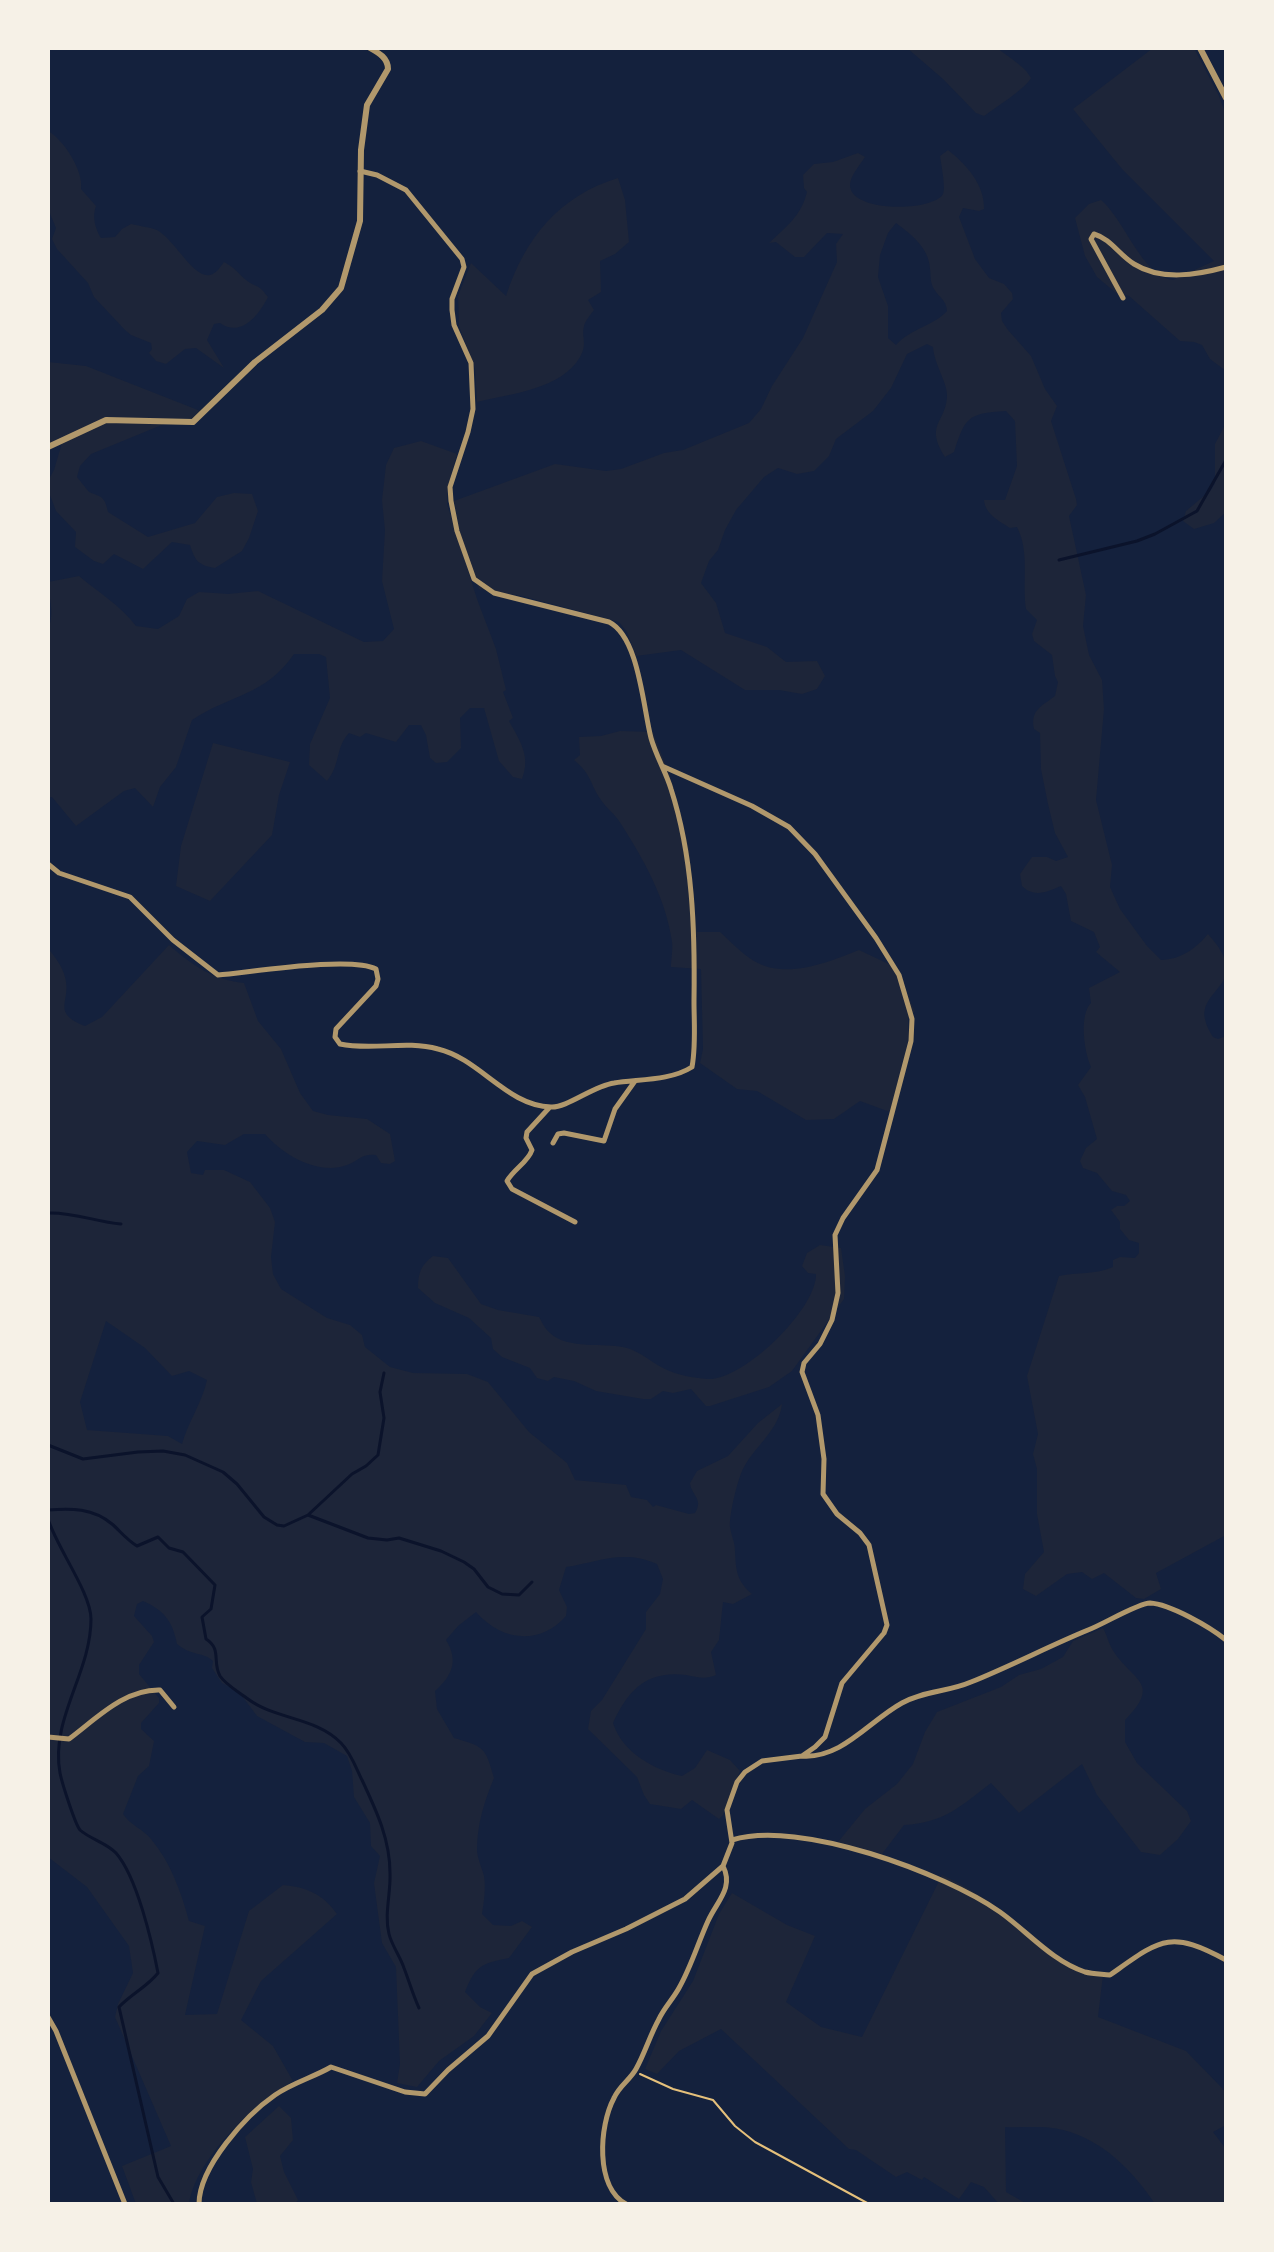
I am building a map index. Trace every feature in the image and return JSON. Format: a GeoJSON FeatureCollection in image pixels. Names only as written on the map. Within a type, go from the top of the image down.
{"type":"FeatureCollection","features":[{"type":"Feature","properties":{"kind":"street"},"geometry":{"type":"LineString","coordinates":[[48,447],[106,420],[193,422],[255,362],[336,296],[348,271],[360,221],[360,171],[367,105],[388,69],[383,56],[370,48]]}},
{"type":"Feature","properties":{"kind":"street"},"geometry":{"type":"LineString","coordinates":[[1200,48],[1226,98]]}},
{"type":"Feature","properties":{"kind":"street"},"geometry":{"type":"LineString","coordinates":[[48,864],[59,873],[130,897],[173,940],[218,975],[341,962],[376,969],[376,986],[336,1029],[335,1037],[340,1044],[354,1047],[403,1043],[439,1049],[478,1067],[517,1098],[549,1108],[560,1107],[595,1087],[684,1072],[692,1067],[694,980],[691,881],[671,789],[652,740],[636,668],[625,635],[618,626],[526,599],[494,593],[474,579],[457,531],[450,487],[473,409],[471,363],[454,325],[452,310],[452,299],[464,267],[462,259],[406,190],[377,175],[360,171]]}},
{"type":"Feature","properties":{"kind":"street"},"geometry":{"type":"LineString","coordinates":[[1123,298],[1091,239],[1094,234],[1102,236],[1134,265],[1164,274],[1201,274],[1226,267]]}},
{"type":"Feature","properties":{"kind":"street"},"geometry":{"type":"LineString","coordinates":[[661,765],[752,806],[789,827],[815,854],[876,938],[899,975],[912,1019],[908,1054],[877,1170],[843,1218],[835,1235],[838,1293],[832,1320],[820,1344],[804,1363],[802,1372],[818,1415],[824,1459],[823,1494],[837,1514],[869,1545],[887,1625],[884,1633],[842,1683],[825,1737],[802,1756]]}},
{"type":"Feature","properties":{"kind":"street"},"geometry":{"type":"LineString","coordinates":[[553,1143],[558,1134],[564,1133],[604,1141],[615,1109],[635,1081]]}},
{"type":"Feature","properties":{"kind":"street"},"geometry":{"type":"LineString","coordinates":[[549,1108],[527,1132],[526,1138],[532,1150],[530,1156],[513,1169],[507,1181],[512,1189],[575,1222]]}},
{"type":"Feature","properties":{"kind":"street"},"geometry":{"type":"LineString","coordinates":[[199,2204],[201,2184],[225,2145],[255,2111],[277,2093],[331,2067],[405,2092],[425,2094],[488,2036],[532,1974],[685,1899],[723,1866],[732,1840],[727,1810],[737,1782],[745,1772],[762,1761],[829,1754],[877,1718],[915,1696],[971,1682],[1110,1622],[1140,1605],[1150,1603],[1169,1608],[1226,1640]]}},
{"type":"Feature","properties":{"kind":"street"},"geometry":{"type":"LineString","coordinates":[[48,1737],[69,1739],[123,1699],[143,1690],[160,1690],[174,1707]]}},
{"type":"Feature","properties":{"kind":"street"},"geometry":{"type":"LineString","coordinates":[[732,1840],[746,1835],[783,1836],[856,1848],[889,1859],[957,1888],[1000,1912],[1042,1948],[1085,1972],[1110,1975],[1143,1951],[1165,1941],[1196,1944],[1226,1960]]}},
{"type":"Feature","properties":{"kind":"street"},"geometry":{"type":"LineString","coordinates":[[626,2204],[614,2196],[608,2186],[603,2160],[612,2100],[635,2072],[659,2018],[686,1975],[709,1917],[724,1893],[728,1881],[723,1866]]}},
{"type":"Feature","properties":{"kind":"street"},"geometry":{"type":"LineString","coordinates":[[48,2017],[125,2204]]}},
{"type":"Feature","properties":{"kind":"path"},"geometry":{"type":"LineString","coordinates":[[635,2072],[673,2089],[713,2100],[735,2126],[755,2142],[869,2204]]}},
{"type":"Feature","properties":{"kind":"shaded area"},"geometry":{"type":"Polygon","coordinates":[[[907,48],[997,48],[1031,78],[984,116],[976,113],[907,48]]]}},
{"type":"Feature","properties":{"kind":"shaded area"},"geometry":{"type":"Polygon","coordinates":[[[1153,48],[1194,48],[1226,115],[1226,371],[1210,359],[1202,345],[1180,341],[1129,296],[1116,293],[1097,277],[1085,256],[1075,218],[1089,204],[1101,200],[1152,269],[1173,280],[1214,261],[1122,169],[1073,109],[1153,48]]]}},
{"type":"Feature","properties":{"kind":"shaded area"},"geometry":{"type":"Polygon","coordinates":[[[48,131],[60,141],[76,165],[81,189],[96,206],[95,222],[101,238],[115,237],[131,224],[157,230],[197,271],[210,275],[224,262],[268,297],[260,311],[242,326],[235,328],[214,324],[207,340],[224,368],[196,348],[185,349],[166,364],[156,361],[149,353],[151,343],[125,330],[94,297],[88,283],[57,249],[52,239],[56,228],[48,209],[48,131]]]}},
{"type":"Feature","properties":{"kind":"shaded area"},"geometry":{"type":"Polygon","coordinates":[[[948,150],[968,168],[978,183],[984,209],[963,208],[959,217],[975,259],[989,278],[1004,284],[1012,293],[1013,299],[1001,313],[1002,321],[1031,356],[1045,389],[1057,406],[1051,421],[1077,505],[1069,516],[1086,595],[1083,626],[1089,655],[1102,680],[1104,709],[1096,800],[1112,865],[1110,887],[1120,909],[1161,960],[1188,952],[1208,934],[1221,951],[1226,964],[1222,984],[1205,1008],[1205,1019],[1213,1037],[1226,1036],[1226,1535],[1156,1573],[1161,1589],[1144,1599],[1136,1598],[1104,1573],[1092,1579],[1082,1572],[1067,1574],[1036,1596],[1023,1589],[1025,1574],[1044,1552],[1037,1514],[1037,1469],[1033,1454],[1038,1434],[1027,1376],[1059,1276],[1100,1271],[1113,1267],[1113,1260],[1120,1257],[1135,1258],[1139,1253],[1139,1243],[1129,1240],[1111,1210],[1130,1201],[1126,1195],[1112,1191],[1097,1173],[1083,1168],[1080,1161],[1086,1148],[1097,1139],[1085,1097],[1078,1085],[1091,1067],[1084,1034],[1085,1016],[1091,1003],[1089,988],[1120,972],[1096,952],[1100,947],[1094,932],[1071,921],[1066,894],[1061,886],[1046,892],[1031,892],[1022,886],[1020,874],[1032,857],[1047,857],[1056,861],[1068,857],[1055,833],[1041,769],[1040,733],[1034,729],[1033,723],[1038,709],[1055,696],[1058,682],[1052,655],[1034,641],[1032,634],[1037,620],[1026,609],[1025,557],[1017,527],[1010,528],[993,517],[984,500],[1005,500],[1017,466],[1015,421],[1006,411],[975,416],[965,425],[954,452],[945,457],[936,430],[946,405],[947,391],[933,347],[927,344],[907,354],[891,388],[873,411],[836,439],[829,456],[814,471],[797,474],[778,468],[764,477],[736,510],[701,583],[716,603],[725,633],[767,647],[786,662],[817,661],[825,676],[817,689],[802,694],[745,690],[681,650],[636,656],[627,632],[619,622],[522,596],[479,589],[461,539],[454,501],[555,464],[606,471],[621,469],[664,453],[683,450],[749,423],[761,409],[803,338],[837,262],[836,244],[843,234],[827,233],[804,257],[795,257],[776,242],[769,243],[801,208],[807,192],[803,175],[814,164],[833,162],[858,153],[865,157],[850,184],[853,193],[862,200],[892,207],[924,204],[936,200],[944,191],[940,156],[948,150]],[[896,223],[888,233],[880,255],[878,277],[888,306],[888,338],[896,345],[947,311],[932,284],[927,255],[919,243],[896,223]]]}},
{"type":"Feature","properties":{"kind":"shaded area"},"geometry":{"type":"Polygon","coordinates":[[[618,178],[625,200],[629,242],[600,261],[601,292],[588,300],[594,310],[584,326],[584,348],[580,357],[572,368],[548,383],[477,402],[475,369],[459,326],[458,296],[471,263],[506,296],[523,256],[547,222],[578,196],[618,178]]]}},
{"type":"Feature","properties":{"kind":"shaded area"},"geometry":{"type":"Polygon","coordinates":[[[48,362],[86,366],[203,412],[191,421],[174,420],[91,454],[80,466],[77,477],[89,492],[102,498],[108,512],[148,537],[195,523],[217,497],[234,493],[252,494],[258,511],[242,551],[215,568],[198,561],[190,545],[172,542],[143,569],[114,554],[103,564],[75,547],[76,532],[56,511],[48,490],[48,481],[64,436],[48,444],[48,362]]]}},
{"type":"Feature","properties":{"kind":"shaded area"},"geometry":{"type":"Polygon","coordinates":[[[1226,423],[1226,512],[1214,523],[1194,529],[1183,521],[1186,511],[1215,483],[1215,444],[1226,423]]]}},
{"type":"Feature","properties":{"kind":"shaded area"},"geometry":{"type":"Polygon","coordinates":[[[421,441],[457,454],[448,486],[447,504],[496,649],[506,690],[503,692],[513,718],[509,721],[525,756],[522,779],[513,777],[499,761],[484,708],[470,708],[460,718],[461,748],[447,762],[436,763],[430,758],[421,725],[409,725],[396,742],[366,733],[360,737],[349,733],[327,781],[309,765],[310,744],[330,698],[326,657],[294,654],[283,668],[259,686],[192,720],[176,767],[160,787],[153,807],[135,788],[124,791],[76,826],[52,797],[48,798],[48,630],[51,612],[48,582],[79,576],[136,626],[158,629],[179,616],[187,599],[199,592],[228,594],[258,591],[364,642],[383,641],[394,629],[382,581],[385,530],[382,500],[386,465],[394,448],[421,441]]]}},
{"type":"Feature","properties":{"kind":"shaded area"},"geometry":{"type":"Polygon","coordinates":[[[620,731],[653,732],[670,776],[689,848],[697,932],[720,932],[754,961],[780,969],[807,967],[859,950],[893,966],[915,1011],[908,1019],[909,1037],[890,1112],[860,1101],[834,1119],[806,1120],[757,1091],[737,1089],[700,1063],[703,1049],[701,969],[671,967],[669,926],[653,880],[619,821],[574,760],[580,755],[579,737],[620,731]]]}},
{"type":"Feature","properties":{"kind":"shaded area"},"geometry":{"type":"Polygon","coordinates":[[[213,743],[290,762],[279,795],[272,835],[210,901],[176,886],[181,846],[213,743]]]}},
{"type":"Feature","properties":{"kind":"shaded area"},"geometry":{"type":"Polygon","coordinates":[[[169,945],[204,970],[222,979],[244,983],[258,1021],[281,1049],[300,1093],[313,1111],[367,1119],[390,1134],[395,1161],[381,1163],[376,1155],[368,1155],[336,1168],[313,1166],[291,1156],[265,1134],[244,1134],[225,1145],[197,1141],[187,1152],[191,1173],[203,1175],[205,1170],[224,1170],[250,1182],[270,1208],[275,1222],[271,1257],[273,1274],[281,1289],[327,1318],[350,1325],[362,1335],[365,1347],[390,1367],[413,1373],[467,1374],[488,1382],[529,1432],[567,1463],[575,1480],[626,1485],[631,1497],[647,1500],[653,1507],[656,1505],[695,1513],[698,1501],[690,1483],[697,1471],[728,1456],[758,1423],[782,1404],[772,1430],[744,1467],[734,1496],[730,1527],[737,1569],[743,1584],[752,1594],[733,1604],[723,1602],[719,1640],[711,1652],[716,1675],[705,1678],[672,1674],[650,1679],[632,1692],[613,1723],[631,1751],[671,1773],[682,1776],[695,1768],[707,1750],[730,1760],[740,1771],[719,1819],[692,1800],[681,1809],[650,1804],[637,1777],[588,1729],[591,1711],[602,1700],[646,1629],[646,1612],[660,1594],[663,1579],[657,1564],[622,1557],[566,1567],[559,1590],[567,1607],[566,1616],[556,1626],[533,1636],[509,1634],[486,1622],[476,1612],[446,1640],[453,1661],[446,1680],[435,1691],[437,1709],[454,1738],[482,1749],[494,1778],[477,1841],[485,1881],[482,1914],[493,1925],[511,1926],[522,1921],[532,1927],[509,1958],[486,1964],[476,1971],[465,1992],[480,2007],[492,2013],[474,2036],[439,2061],[417,2087],[397,2083],[400,2064],[396,1967],[382,1943],[374,1883],[380,1856],[371,1846],[370,1823],[354,1797],[352,1771],[347,1756],[324,1743],[305,1742],[257,1716],[239,1692],[222,1683],[212,1668],[213,1661],[177,1644],[170,1623],[157,1608],[143,1601],[137,1604],[134,1616],[154,1642],[139,1665],[139,1674],[159,1698],[159,1703],[141,1723],[141,1729],[154,1741],[149,1766],[138,1776],[123,1814],[158,1848],[179,1889],[189,1921],[205,1926],[185,2015],[217,2014],[249,1911],[283,1885],[313,1893],[326,1901],[337,1914],[261,1981],[241,2020],[273,2046],[293,2081],[261,2103],[229,2134],[203,2169],[189,2204],[136,2204],[122,2166],[171,2146],[115,2017],[133,1973],[129,1946],[87,1887],[48,1857],[48,948],[64,973],[64,1006],[68,1016],[85,1026],[102,1017],[169,945]],[[106,1321],[80,1402],[87,1430],[168,1436],[182,1444],[207,1380],[189,1371],[172,1376],[145,1348],[106,1321]]]}},
{"type":"Feature","properties":{"kind":"shaded area"},"geometry":{"type":"Polygon","coordinates":[[[820,1245],[841,1248],[844,1299],[792,1371],[769,1387],[710,1406],[706,1406],[691,1389],[673,1393],[663,1391],[651,1399],[643,1399],[596,1391],[574,1381],[554,1377],[548,1381],[537,1378],[530,1368],[502,1357],[493,1349],[491,1338],[469,1318],[435,1303],[418,1288],[421,1270],[429,1259],[433,1256],[448,1258],[481,1304],[539,1317],[550,1333],[566,1342],[627,1348],[670,1371],[707,1379],[722,1377],[739,1369],[775,1341],[791,1323],[813,1289],[816,1274],[808,1273],[802,1266],[807,1253],[820,1245]]]}},
{"type":"Feature","properties":{"kind":"shaded area"},"geometry":{"type":"Polygon","coordinates":[[[1103,1628],[1114,1652],[1143,1690],[1136,1708],[1125,1720],[1125,1742],[1137,1763],[1187,1811],[1191,1821],[1178,1839],[1160,1855],[1141,1852],[1097,1795],[1082,1764],[1019,1813],[991,1783],[941,1817],[904,1825],[882,1854],[838,1842],[865,1809],[897,1784],[913,1764],[925,1732],[937,1712],[1001,1687],[1019,1675],[1041,1669],[1063,1657],[1073,1641],[1103,1628]]]}},
{"type":"Feature","properties":{"kind":"shaded area"},"geometry":{"type":"Polygon","coordinates":[[[942,1875],[991,1903],[1063,1960],[1103,1975],[1098,2017],[1186,2051],[1221,2087],[1226,2093],[1226,2125],[1213,2132],[1226,2149],[1226,2204],[1155,2204],[1127,2169],[1104,2149],[1078,2135],[1041,2127],[1005,2127],[1006,2192],[1027,2204],[999,2204],[984,2187],[971,2182],[959,2199],[924,2177],[922,2180],[907,2172],[896,2177],[856,2150],[849,2149],[721,2029],[679,2051],[657,2074],[645,2069],[661,2031],[693,1981],[719,1914],[732,1893],[787,1925],[815,1936],[786,2002],[821,2027],[862,2037],[942,1875]]]}},
{"type":"Feature","properties":{"kind":"shaded area"},"geometry":{"type":"Polygon","coordinates":[[[279,2106],[291,2118],[293,2140],[280,2156],[298,2200],[295,2204],[257,2204],[245,2137],[279,2106]]]}},
{"type":"Feature","properties":{"kind":"waterway"},"geometry":{"type":"LineString","coordinates":[[1059,560],[1137,541],[1197,511],[1226,460]]}},
{"type":"Feature","properties":{"kind":"waterway"},"geometry":{"type":"LineString","coordinates":[[48,1213],[121,1224]]}},
{"type":"Feature","properties":{"kind":"waterway"},"geometry":{"type":"LineString","coordinates":[[308,1515],[352,1474],[378,1455],[384,1418],[380,1392],[384,1373]]}},
{"type":"Feature","properties":{"kind":"waterway"},"geometry":{"type":"LineString","coordinates":[[48,1445],[83,1459],[163,1451],[185,1455],[223,1472],[264,1517],[277,1525],[284,1526],[308,1515],[368,1538],[399,1538],[464,1562],[488,1587],[502,1594],[519,1595],[532,1582]]}},
{"type":"Feature","properties":{"kind":"waterway"},"geometry":{"type":"LineString","coordinates":[[48,1510],[89,1512],[105,1519],[137,1546],[158,1537],[169,1548],[183,1552],[215,1585],[211,1609],[202,1617],[206,1639],[214,1647],[220,1676],[259,1706],[320,1728],[345,1747],[385,1837],[390,1873],[389,1934],[419,2008]]}},
{"type":"Feature","properties":{"kind":"waterway"},"geometry":{"type":"LineString","coordinates":[[48,1519],[86,1596],[91,1619],[85,1658],[61,1734],[58,1753],[60,1773],[80,1830],[116,1853],[124,1864],[148,1928],[158,1973],[119,2007],[158,2177],[174,2204]]}}]}
